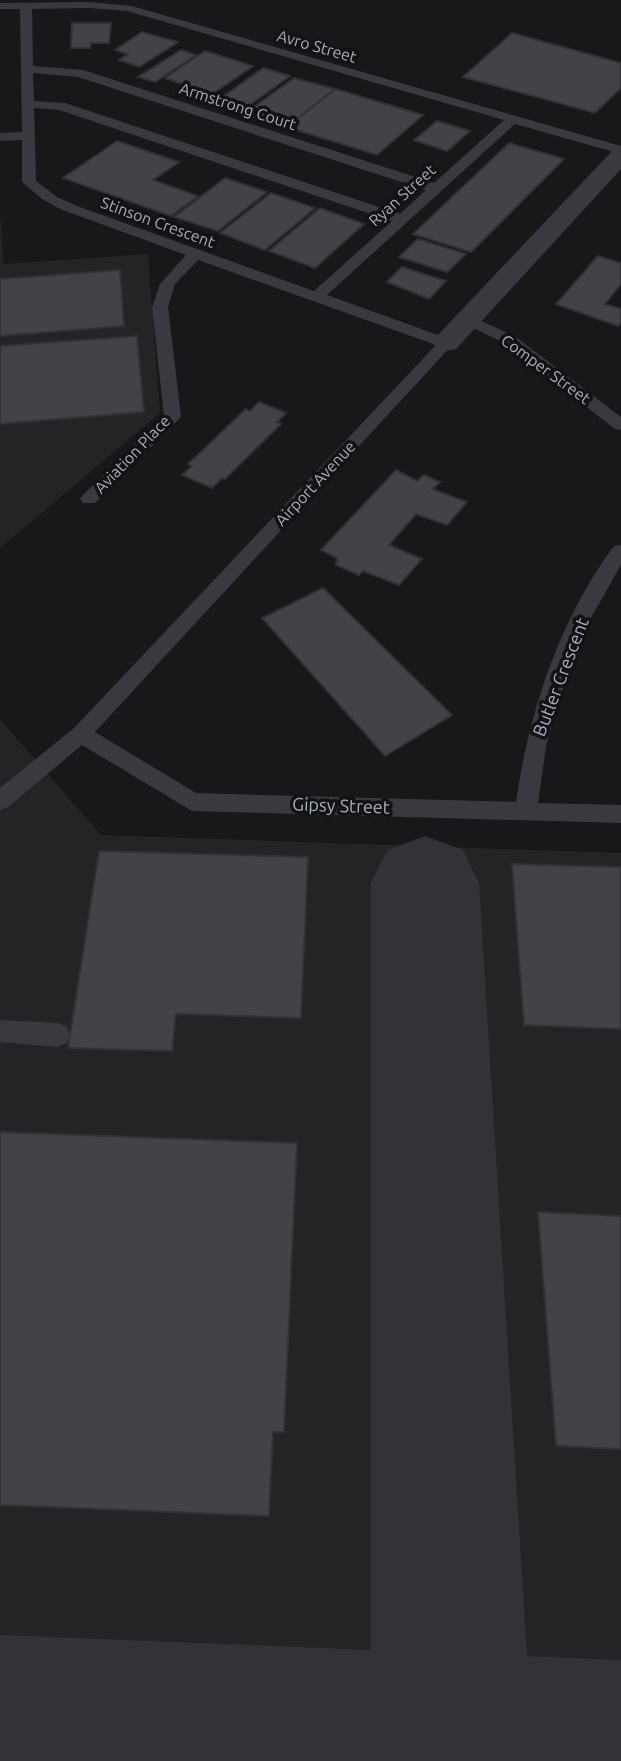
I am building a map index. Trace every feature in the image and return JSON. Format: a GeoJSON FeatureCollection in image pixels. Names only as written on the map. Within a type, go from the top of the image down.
{"type":"FeatureCollection","features":[{"type":"Feature","properties":{"kind":"street","name":"Airport Avenue"},"geometry":{"type":"LineString","coordinates":[[446,343],[621,153]]}},
{"type":"Feature","properties":{"kind":"lane","name":"Avro Street"},"geometry":{"type":"LineString","coordinates":[[0,6],[94,3],[139,10],[621,153]]}},
{"type":"Feature","properties":{"kind":"lane","name":"Stinson Crescent"},"geometry":{"type":"LineString","coordinates":[[26,6],[29,182],[41,193],[55,203],[195,255],[446,343]]}},
{"type":"Feature","properties":{"kind":"lane","name":"Armstrong Court"},"geometry":{"type":"LineString","coordinates":[[27,69],[79,74],[435,188]]}},
{"type":"Feature","properties":{"kind":"lane"},"geometry":{"type":"LineString","coordinates":[[28,104],[60,106],[401,219]]}},
{"type":"Feature","properties":{"kind":"lane","name":"Ryan Street"},"geometry":{"type":"LineString","coordinates":[[315,298],[513,119]]}},
{"type":"Feature","properties":{"kind":"lane"},"geometry":{"type":"LineString","coordinates":[[0,138],[28,136]]}},
{"type":"Feature","properties":{"kind":"lane","name":"Aviation Place"},"geometry":{"type":"LineString","coordinates":[[89,499],[173,417],[160,307],[162,293],[173,273],[195,255]]}},
{"type":"Feature","properties":{"kind":"lane","name":"Comper Street"},"geometry":{"type":"LineString","coordinates":[[467,319],[510,340],[621,425]]}},
{"type":"Feature","properties":{"kind":"lane","name":"Airport Avenue"},"geometry":{"type":"LineString","coordinates":[[0,801],[81,734],[446,343]]}},
{"type":"Feature","properties":{"kind":"lane","name":"Butler Crescent"},"geometry":{"type":"LineString","coordinates":[[526,811],[535,745],[553,687],[590,603],[610,564],[621,551]]}},
{"type":"Feature","properties":{"kind":"lane","name":"Gipsy Street"},"geometry":{"type":"LineString","coordinates":[[81,734],[192,802],[621,814]]}},
{"type":"Feature","properties":{"kind":"lane"},"geometry":{"type":"LineString","coordinates":[[0,1031],[58,1035]]}},
{"type":"Feature","properties":{"kind":"shaded area"},"geometry":{"type":"Polygon","coordinates":[[[0,213],[4,264],[148,254],[160,413],[0,548],[0,213]]]}},
{"type":"Feature","properties":{"kind":"shaded area"},"geometry":{"type":"Polygon","coordinates":[[[0,719],[101,835],[621,853],[621,1761],[0,1761],[0,719]]]}},
{"type":"Feature","properties":{"kind":"building"},"geometry":{"type":"Polygon","coordinates":[[[72,23],[111,23],[109,43],[91,43],[90,48],[71,48],[72,23]]]}},
{"type":"Feature","properties":{"kind":"building"},"geometry":{"type":"Polygon","coordinates":[[[142,32],[178,42],[139,67],[119,60],[128,54],[115,50],[142,32]]]}},
{"type":"Feature","properties":{"kind":"building"},"geometry":{"type":"Polygon","coordinates":[[[512,33],[621,63],[621,88],[595,113],[463,77],[512,33]]]}},
{"type":"Feature","properties":{"kind":"building"},"geometry":{"type":"Polygon","coordinates":[[[181,50],[196,55],[155,82],[138,77],[181,50]]]}},
{"type":"Feature","properties":{"kind":"building"},"geometry":{"type":"Polygon","coordinates":[[[205,51],[253,66],[202,101],[176,92],[188,86],[165,78],[205,51]]]}},
{"type":"Feature","properties":{"kind":"building"},"geometry":{"type":"Polygon","coordinates":[[[263,68],[290,76],[240,112],[213,104],[263,68]]]}},
{"type":"Feature","properties":{"kind":"building"},"geometry":{"type":"Polygon","coordinates":[[[294,78],[335,89],[287,127],[244,114],[294,78]]]}},
{"type":"Feature","properties":{"kind":"building"},"geometry":{"type":"Polygon","coordinates":[[[335,89],[423,115],[377,155],[287,127],[335,89]]]}},
{"type":"Feature","properties":{"kind":"building"},"geometry":{"type":"Polygon","coordinates":[[[437,121],[470,131],[447,151],[414,140],[437,121]]]}},
{"type":"Feature","properties":{"kind":"building"},"geometry":{"type":"Polygon","coordinates":[[[117,141],[179,162],[153,180],[198,196],[171,216],[63,178],[117,141]]]}},
{"type":"Feature","properties":{"kind":"building"},"geometry":{"type":"Polygon","coordinates":[[[509,143],[564,159],[471,252],[413,234],[509,143]]]}},
{"type":"Feature","properties":{"kind":"building"},"geometry":{"type":"Polygon","coordinates":[[[225,178],[267,192],[218,231],[174,217],[225,178]]]}},
{"type":"Feature","properties":{"kind":"building"},"geometry":{"type":"Polygon","coordinates":[[[271,193],[315,208],[265,250],[220,233],[271,193]]]}},
{"type":"Feature","properties":{"kind":"building"},"geometry":{"type":"Polygon","coordinates":[[[320,208],[364,224],[315,268],[269,251],[320,208]]]}},
{"type":"Feature","properties":{"kind":"building"},"geometry":{"type":"Polygon","coordinates":[[[418,239],[466,254],[447,272],[399,257],[418,239]]]}},
{"type":"Feature","properties":{"kind":"building"},"geometry":{"type":"Polygon","coordinates":[[[598,256],[621,263],[621,284],[605,304],[621,309],[621,322],[618,326],[556,304],[598,256]]]}},
{"type":"Feature","properties":{"kind":"building"},"geometry":{"type":"Polygon","coordinates":[[[402,267],[446,281],[429,299],[387,282],[402,267]]]}},
{"type":"Feature","properties":{"kind":"building"},"geometry":{"type":"Polygon","coordinates":[[[120,270],[124,326],[0,336],[0,279],[120,270]]]}},
{"type":"Feature","properties":{"kind":"building"},"geometry":{"type":"Polygon","coordinates":[[[137,336],[144,412],[0,424],[0,346],[137,336]]]}},
{"type":"Feature","properties":{"kind":"building"},"geometry":{"type":"Polygon","coordinates":[[[259,402],[286,413],[277,422],[281,424],[225,479],[222,478],[212,488],[182,475],[192,466],[188,464],[246,409],[250,411],[259,402]]]}},
{"type":"Feature","properties":{"kind":"building"},"geometry":{"type":"Polygon","coordinates":[[[396,470],[417,481],[424,475],[440,482],[432,489],[467,502],[447,525],[416,514],[389,545],[422,559],[399,585],[363,571],[359,575],[336,565],[337,558],[321,550],[396,470]]]}},
{"type":"Feature","properties":{"kind":"building"},"geometry":{"type":"Polygon","coordinates":[[[323,588],[452,715],[385,756],[262,618],[323,588]]]}},
{"type":"Feature","properties":{"kind":"building"},"geometry":{"type":"Polygon","coordinates":[[[99,851],[308,857],[301,1018],[176,1014],[172,1051],[68,1048],[99,851]]]}},
{"type":"Feature","properties":{"kind":"building"},"geometry":{"type":"Polygon","coordinates":[[[512,864],[621,867],[621,1029],[524,1025],[512,864]]]}},
{"type":"Feature","properties":{"kind":"building"},"geometry":{"type":"Polygon","coordinates":[[[0,1132],[297,1143],[284,1432],[273,1432],[269,1516],[0,1505],[0,1132]]]}},
{"type":"Feature","properties":{"kind":"building"},"geometry":{"type":"Polygon","coordinates":[[[538,1212],[621,1216],[621,1449],[556,1446],[538,1212]]]}},
{"type":"Feature","properties":{"kind":"taxiway"},"geometry":{"type":"LineString","coordinates":[[425,883],[451,1733]]}},
{"type":"Feature","properties":{"kind":"taxiway"},"geometry":{"type":"LineString","coordinates":[[0,1715],[621,1740]]}}]}
